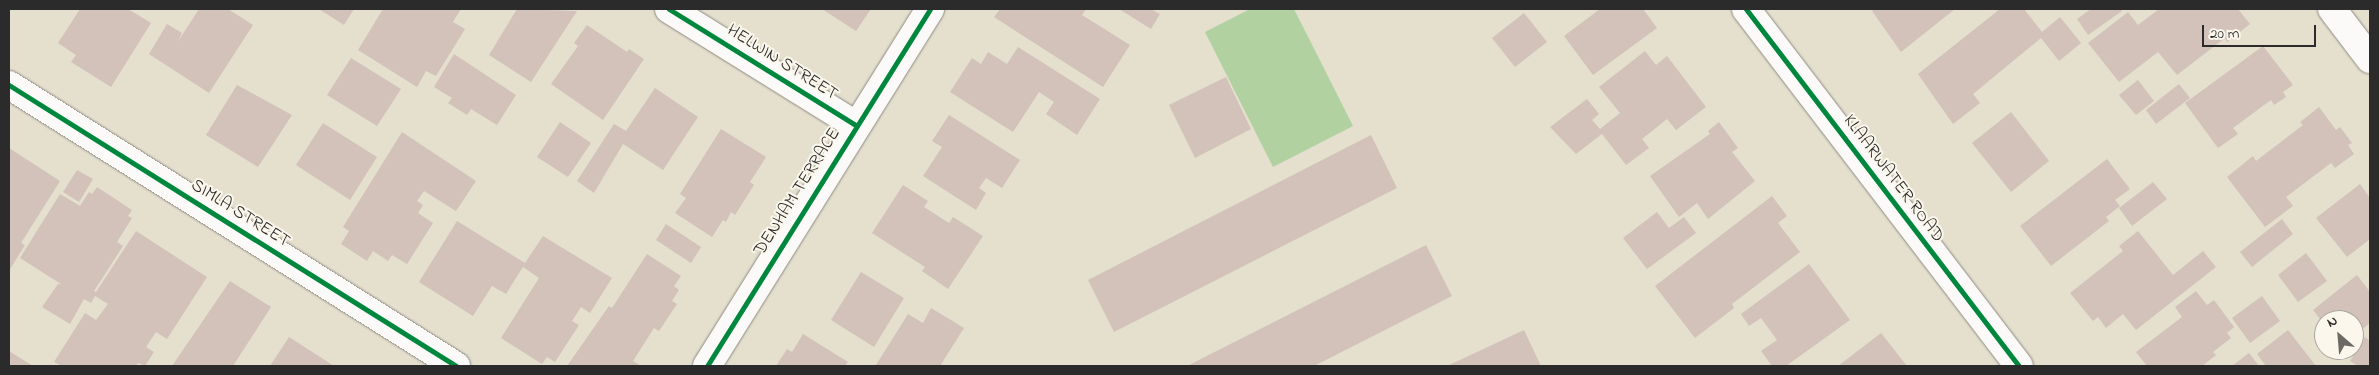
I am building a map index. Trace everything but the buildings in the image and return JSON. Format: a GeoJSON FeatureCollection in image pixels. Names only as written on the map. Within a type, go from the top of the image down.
{"type":"FeatureCollection","features":[{"type":"Feature","properties":{"kind":"street","name":"HELWIN STREET"},"geometry":{"type":"LineString","coordinates":[[669,9],[855,125]]}},
{"type":"Feature","properties":{"kind":"street","name":"DENHAM TERRACE"},"geometry":{"type":"LineString","coordinates":[[707,366],[855,125],[930,9]]}},
{"type":"Feature","properties":{"kind":"street","name":"KLAARWATER ROAD"},"geometry":{"type":"LineString","coordinates":[[1746,9],[2019,366]]}},
{"type":"Feature","properties":{"kind":"street"},"geometry":{"type":"LineString","coordinates":[[2332,9],[2370,59]]}},
{"type":"Feature","properties":{"kind":"street","name":"SIMLA STREET"},"geometry":{"type":"LineString","coordinates":[[9,85],[456,366]]}},
{"type":"Feature","properties":{"kind":"green space"},"geometry":{"type":"Polygon","coordinates":[[[1250,9],[1294,9],[1353,126],[1273,167],[1205,32],[1250,9]]]}},
{"type":"Feature","properties":{"kind":"cycle path"},"geometry":{"type":"LineString","coordinates":[[669,9],[855,125]]}},
{"type":"Feature","properties":{"kind":"cycle path"},"geometry":{"type":"LineString","coordinates":[[707,366],[930,9]]}},
{"type":"Feature","properties":{"kind":"cycle path"},"geometry":{"type":"LineString","coordinates":[[1746,9],[2019,366]]}},
{"type":"Feature","properties":{"kind":"cycle path"},"geometry":{"type":"LineString","coordinates":[[9,85],[456,366]]}}]}
